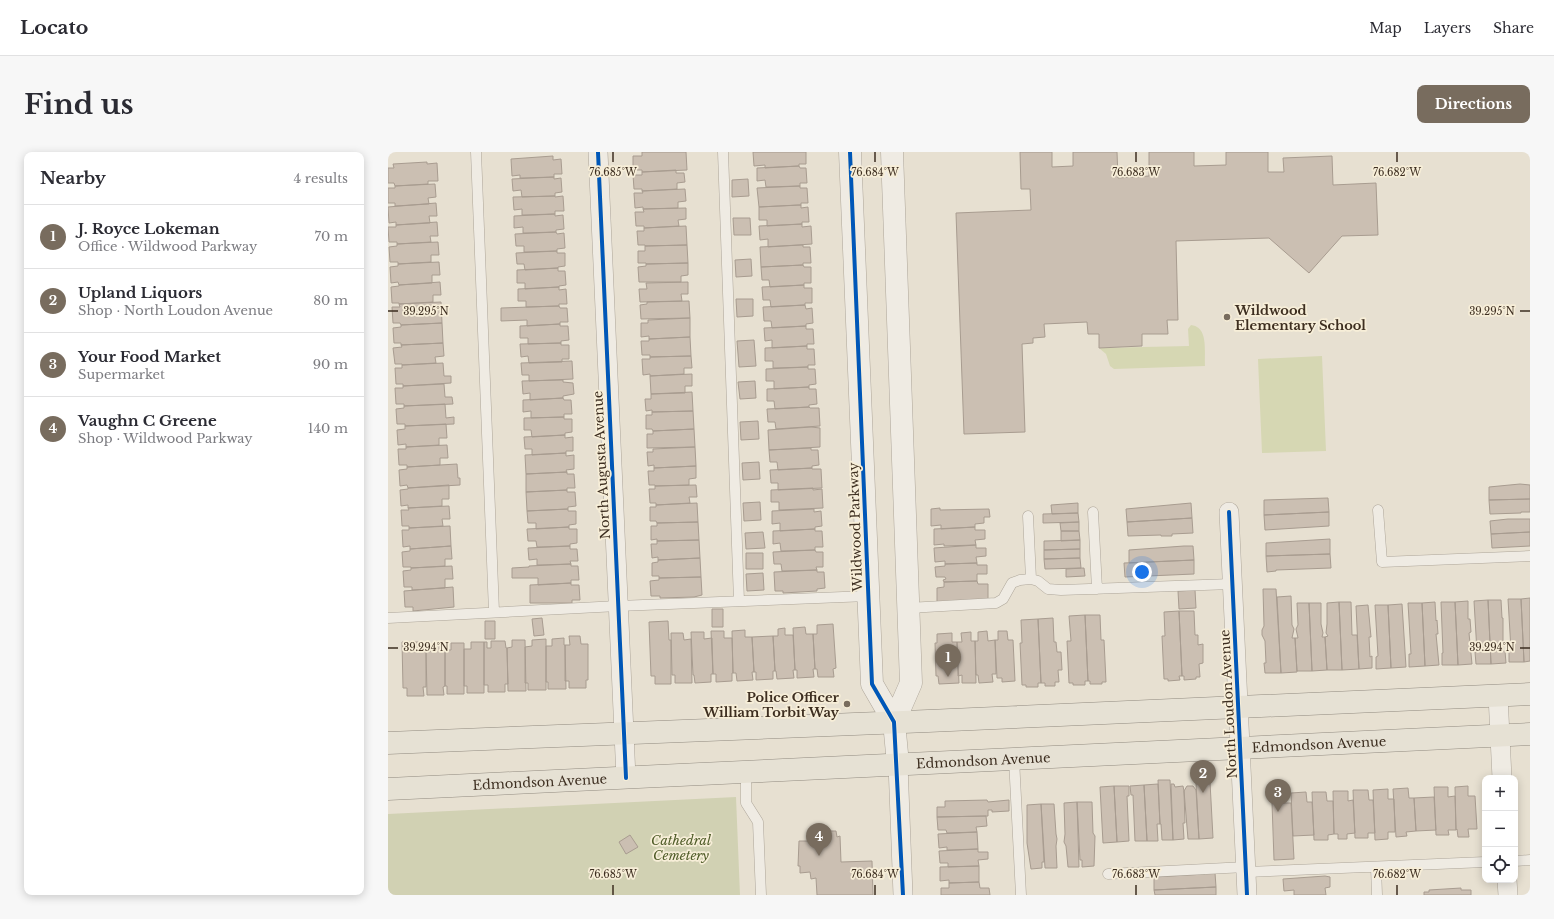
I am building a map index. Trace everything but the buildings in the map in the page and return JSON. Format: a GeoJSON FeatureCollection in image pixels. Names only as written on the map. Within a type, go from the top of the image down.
{"type":"FeatureCollection","features":[{"type":"Feature","properties":{"kind":"main road"},"geometry":{"type":"LineString","coordinates":[[388,743],[1530,694]]}},
{"type":"Feature","properties":{"kind":"main road","name":"Edmondson Avenue"},"geometry":{"type":"LineString","coordinates":[[388,789],[1530,734]]}},
{"type":"Feature","properties":{"kind":"street","name":"North Augusta Avenue"},"geometry":{"type":"LineString","coordinates":[[598,152],[626,778]]}},
{"type":"Feature","properties":{"kind":"street","name":"Wildwood Parkway"},"geometry":{"type":"LineString","coordinates":[[850,152],[872,684],[894,722],[898,764],[903,895]]}},
{"type":"Feature","properties":{"kind":"street","name":"Wildwood Parkway"},"geometry":{"type":"LineString","coordinates":[[892,152],[911,683],[894,722]]}},
{"type":"Feature","properties":{"kind":"street","name":"North Loudon Avenue"},"geometry":{"type":"LineString","coordinates":[[1229,512],[1247,895]]}},
{"type":"Feature","properties":{"kind":"street"},"geometry":{"type":"LineString","coordinates":[[1498,695],[1502,775]]}},
{"type":"Feature","properties":{"kind":"street"},"geometry":{"type":"LineString","coordinates":[[1507,883],[1508,895]]}},
{"type":"Feature","properties":{"kind":"lane"},"geometry":{"type":"LineString","coordinates":[[476,152],[494,612]]}},
{"type":"Feature","properties":{"kind":"lane"},"geometry":{"type":"LineString","coordinates":[[723,152],[739,601]]}},
{"type":"Feature","properties":{"kind":"lane"},"geometry":{"type":"LineString","coordinates":[[1378,510],[1382,562],[1530,556]]}},
{"type":"Feature","properties":{"kind":"lane"},"geometry":{"type":"LineString","coordinates":[[1093,512],[1097,589]]}},
{"type":"Feature","properties":{"kind":"lane"},"geometry":{"type":"LineString","coordinates":[[1028,516],[1031,579]]}},
{"type":"Feature","properties":{"kind":"lane"},"geometry":{"type":"LineString","coordinates":[[908,608],[996,603],[1003,599],[1012,582],[1031,579],[1038,581],[1048,589],[1061,590],[1232,584]]}},
{"type":"Feature","properties":{"kind":"lane"},"geometry":{"type":"LineString","coordinates":[[388,618],[618,606],[868,596]]}},
{"type":"Feature","properties":{"kind":"lane"},"geometry":{"type":"LineString","coordinates":[[1014,759],[1021,895]]}},
{"type":"Feature","properties":{"kind":"lane"},"geometry":{"type":"LineString","coordinates":[[746,772],[746,803],[758,822],[761,895]]}},
{"type":"Feature","properties":{"kind":"lane"},"geometry":{"type":"LineString","coordinates":[[1518,861],[1530,860]]}},
{"type":"Feature","properties":{"kind":"lane"},"geometry":{"type":"LineString","coordinates":[[1108,874],[1376,867],[1482,862]]}},
{"type":"Feature","properties":{"kind":"lane"},"geometry":{"type":"LineString","coordinates":[[1376,867],[1377,895]]}},
{"type":"Feature","properties":{"kind":"green space"},"geometry":{"type":"Polygon","coordinates":[[[1191,325],[1201,330],[1203,335],[1205,347],[1205,366],[1114,369],[1110,366],[1106,354],[1099,348],[1189,346],[1188,329],[1191,325]]]}},
{"type":"Feature","properties":{"kind":"green space"},"geometry":{"type":"Polygon","coordinates":[[[1322,356],[1326,451],[1262,453],[1258,359],[1322,356]]]}},
{"type":"Feature","properties":{"kind":"green space","name":"Cathedral Cemetery"},"geometry":{"type":"Polygon","coordinates":[[[736,797],[740,895],[388,895],[388,814],[736,797]]]}},
{"type":"Feature","properties":{"kind":"cycle path"},"geometry":{"type":"LineString","coordinates":[[598,152],[626,778]]}},
{"type":"Feature","properties":{"kind":"cycle path"},"geometry":{"type":"LineString","coordinates":[[850,152],[872,684],[894,722],[903,895]]}},
{"type":"Feature","properties":{"kind":"cycle path"},"geometry":{"type":"LineString","coordinates":[[1229,512],[1247,895]]}},
{"type":"Feature","properties":{"kind":"place","name":"Wildwood Elementary School"},"geometry":{"type":"Point","coordinates":[1227,317]}},
{"type":"Feature","properties":{"kind":"place","name":"J. Royce Lokeman"},"geometry":{"type":"Point","coordinates":[948,677]}},
{"type":"Feature","properties":{"kind":"place","name":"Police Officer William Torbit Way"},"geometry":{"type":"Point","coordinates":[847,704]}},
{"type":"Feature","properties":{"kind":"place","name":"Upland Liquors"},"geometry":{"type":"Point","coordinates":[1203,793]}},
{"type":"Feature","properties":{"kind":"place","name":"Your Food Market"},"geometry":{"type":"Point","coordinates":[1278,812]}},
{"type":"Feature","properties":{"kind":"place","name":"Vaughn C Greene"},"geometry":{"type":"Point","coordinates":[819,856]}}]}
